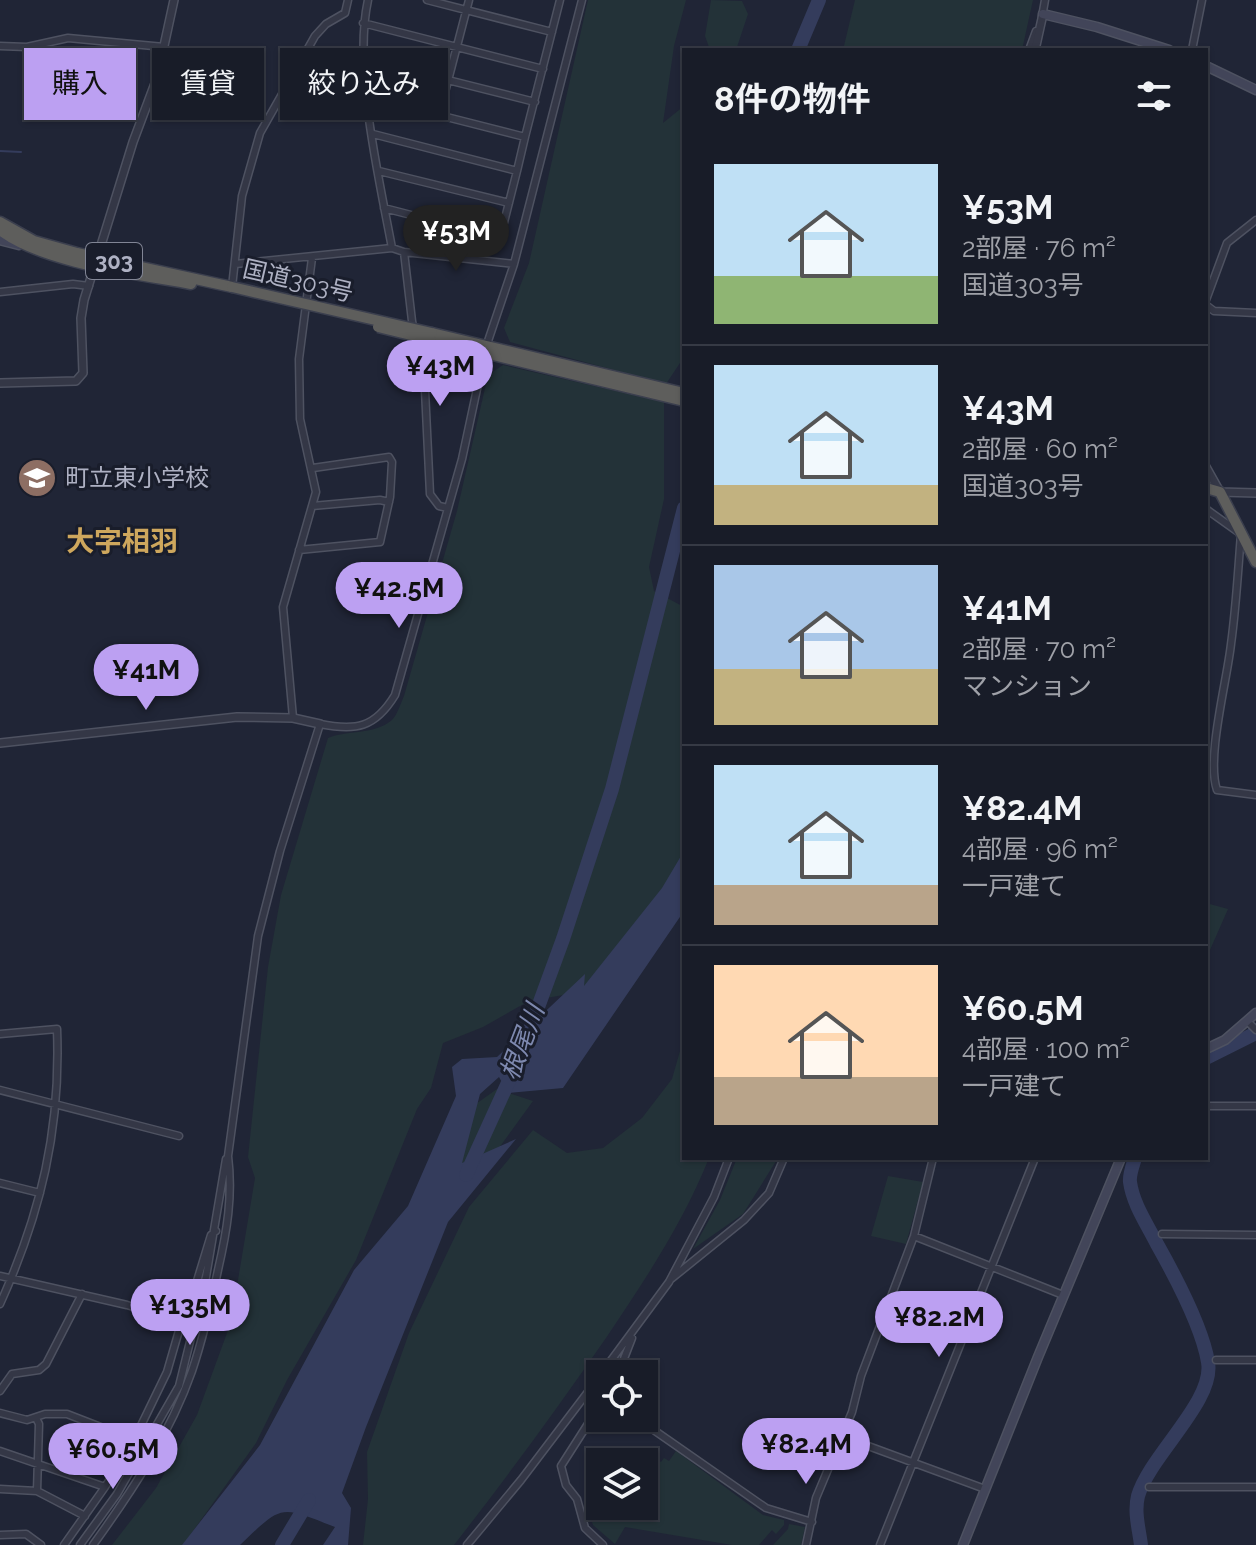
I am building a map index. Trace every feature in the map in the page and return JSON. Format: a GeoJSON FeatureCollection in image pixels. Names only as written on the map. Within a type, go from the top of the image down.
{"type":"FeatureCollection","features":[{"type":"Feature","properties":{"kind":"highway","name":"国道303号"},"geometry":{"type":"LineString","coordinates":[[0,222],[34,241],[96,262]]}},
{"type":"Feature","properties":{"kind":"highway","name":"国道303号"},"geometry":{"type":"LineString","coordinates":[[0,230],[31,247],[232,289],[485,350],[682,393]]}},
{"type":"Feature","properties":{"kind":"highway","name":"国道303号"},"geometry":{"type":"LineString","coordinates":[[500,353],[682,400]]}},
{"type":"Feature","properties":{"kind":"highway"},"geometry":{"type":"LineString","coordinates":[[1208,491],[1220,492],[1256,562]]}},
{"type":"Feature","properties":{"kind":"main road"},"geometry":{"type":"LineString","coordinates":[[1043,14],[1163,48]]}},
{"type":"Feature","properties":{"kind":"main road"},"geometry":{"type":"LineString","coordinates":[[1208,67],[1256,90]]}},
{"type":"Feature","properties":{"kind":"main road"},"geometry":{"type":"LineString","coordinates":[[0,240],[31,247]]}},
{"type":"Feature","properties":{"kind":"main road"},"geometry":{"type":"LineString","coordinates":[[1208,1048],[1252,1026],[1256,1013]]}},
{"type":"Feature","properties":{"kind":"main road"},"geometry":{"type":"LineString","coordinates":[[963,1545],[1120,1160]]}},
{"type":"Feature","properties":{"kind":"street"},"geometry":{"type":"LineString","coordinates":[[0,383],[76,381],[83,373],[81,318],[133,142],[157,78],[174,0]]}},
{"type":"Feature","properties":{"kind":"street"},"geometry":{"type":"LineString","coordinates":[[232,289],[242,196],[260,133],[315,36],[326,24],[345,13],[348,0]]}},
{"type":"Feature","properties":{"kind":"street"},"geometry":{"type":"LineString","coordinates":[[364,48],[363,23],[368,0]]}},
{"type":"Feature","properties":{"kind":"street"},"geometry":{"type":"LineString","coordinates":[[427,0],[552,32]]}},
{"type":"Feature","properties":{"kind":"street"},"geometry":{"type":"LineString","coordinates":[[469,0],[448,80],[535,102]]}},
{"type":"Feature","properties":{"kind":"street"},"geometry":{"type":"LineString","coordinates":[[384,208],[500,238],[560,0]]}},
{"type":"Feature","properties":{"kind":"street"},"geometry":{"type":"LineString","coordinates":[[0,743],[237,717],[293,718],[344,728],[360,727],[386,710],[395,695],[462,459],[485,350],[514,264],[582,0]]}},
{"type":"Feature","properties":{"kind":"street"},"geometry":{"type":"LineString","coordinates":[[1033,48],[1045,0]]}},
{"type":"Feature","properties":{"kind":"street"},"geometry":{"type":"LineString","coordinates":[[1192,48],[1202,0]]}},
{"type":"Feature","properties":{"kind":"street"},"geometry":{"type":"LineString","coordinates":[[363,23],[543,69]]}},
{"type":"Feature","properties":{"kind":"street"},"geometry":{"type":"LineString","coordinates":[[0,46],[27,47],[68,38],[164,47]]}},
{"type":"Feature","properties":{"kind":"street"},"geometry":{"type":"LineString","coordinates":[[448,117],[525,137]]}},
{"type":"Feature","properties":{"kind":"street"},"geometry":{"type":"LineString","coordinates":[[371,120],[392,248]]}},
{"type":"Feature","properties":{"kind":"street"},"geometry":{"type":"LineString","coordinates":[[373,134],[517,171]]}},
{"type":"Feature","properties":{"kind":"street"},"geometry":{"type":"LineString","coordinates":[[379,171],[509,203]]}},
{"type":"Feature","properties":{"kind":"street"},"geometry":{"type":"LineString","coordinates":[[1208,297],[1227,243],[1256,220]]}},
{"type":"Feature","properties":{"kind":"street"},"geometry":{"type":"LineString","coordinates":[[235,264],[392,248],[404,252],[514,264]]}},
{"type":"Feature","properties":{"kind":"street"},"geometry":{"type":"LineString","coordinates":[[404,252],[412,321],[425,390],[430,494],[439,506],[448,508]]}},
{"type":"Feature","properties":{"kind":"street"},"geometry":{"type":"LineString","coordinates":[[293,718],[283,607],[316,492],[300,419],[299,359],[312,258]]}},
{"type":"Feature","properties":{"kind":"street"},"geometry":{"type":"LineString","coordinates":[[0,292],[73,284],[89,286]]}},
{"type":"Feature","properties":{"kind":"street"},"geometry":{"type":"LineString","coordinates":[[1208,305],[1214,311],[1256,313]]}},
{"type":"Feature","properties":{"kind":"street"},"geometry":{"type":"LineString","coordinates":[[299,550],[380,542],[389,502],[392,462],[389,457],[313,468]]}},
{"type":"Feature","properties":{"kind":"street"},"geometry":{"type":"LineString","coordinates":[[1208,471],[1220,492],[1256,493]]}},
{"type":"Feature","properties":{"kind":"street"},"geometry":{"type":"LineString","coordinates":[[312,506],[380,500],[389,502]]}},
{"type":"Feature","properties":{"kind":"street"},"geometry":{"type":"LineString","coordinates":[[1208,510],[1241,534],[1214,783],[1217,790],[1256,795]]}},
{"type":"Feature","properties":{"kind":"street"},"geometry":{"type":"LineString","coordinates":[[93,1545],[149,1461],[172,1419],[192,1371],[229,1221],[231,1180],[228,1156],[258,936],[280,851],[320,724]]}},
{"type":"Feature","properties":{"kind":"street"},"geometry":{"type":"LineString","coordinates":[[0,1034],[57,1029],[50,1156],[23,1251],[0,1304]]}},
{"type":"Feature","properties":{"kind":"street"},"geometry":{"type":"LineString","coordinates":[[0,1090],[179,1136]]}},
{"type":"Feature","properties":{"kind":"street"},"geometry":{"type":"LineString","coordinates":[[1208,1106],[1256,1106]]}},
{"type":"Feature","properties":{"kind":"street"},"geometry":{"type":"LineString","coordinates":[[80,1545],[117,1494],[179,1386],[216,1231],[228,1156]]}},
{"type":"Feature","properties":{"kind":"street"},"geometry":{"type":"LineString","coordinates":[[612,1360],[669,1282],[714,1197],[728,1160]]}},
{"type":"Feature","properties":{"kind":"street"},"geometry":{"type":"LineString","coordinates":[[669,1282],[744,1220],[769,1193],[783,1160]]}},
{"type":"Feature","properties":{"kind":"street"},"geometry":{"type":"LineString","coordinates":[[806,1545],[816,1498],[914,1236],[933,1160]]}},
{"type":"Feature","properties":{"kind":"street"},"geometry":{"type":"LineString","coordinates":[[880,1545],[1034,1160]]}},
{"type":"Feature","properties":{"kind":"street"},"geometry":{"type":"LineString","coordinates":[[0,1183],[40,1193]]}},
{"type":"Feature","properties":{"kind":"street"},"geometry":{"type":"LineString","coordinates":[[64,1545],[105,1487],[153,1405],[167,1372],[211,1235],[216,1231]]}},
{"type":"Feature","properties":{"kind":"street"},"geometry":{"type":"LineString","coordinates":[[1162,1234],[1256,1235]]}},
{"type":"Feature","properties":{"kind":"street"},"geometry":{"type":"LineString","coordinates":[[914,1236],[1063,1295]]}},
{"type":"Feature","properties":{"kind":"street"},"geometry":{"type":"LineString","coordinates":[[0,1276],[82,1294],[181,1322]]}},
{"type":"Feature","properties":{"kind":"street"},"geometry":{"type":"LineString","coordinates":[[0,1391],[12,1374],[39,1370],[46,1364],[82,1294]]}},
{"type":"Feature","properties":{"kind":"street"},"geometry":{"type":"LineString","coordinates":[[623,1360],[635,1330]]}},
{"type":"Feature","properties":{"kind":"street"},"geometry":{"type":"LineString","coordinates":[[1216,1360],[1256,1360]]}},
{"type":"Feature","properties":{"kind":"street"},"geometry":{"type":"LineString","coordinates":[[467,1545],[586,1394]]}},
{"type":"Feature","properties":{"kind":"street"},"geometry":{"type":"LineString","coordinates":[[0,1413],[27,1420],[45,1414],[67,1414],[134,1440]]}},
{"type":"Feature","properties":{"kind":"street"},"geometry":{"type":"LineString","coordinates":[[36,1418],[39,1424],[37,1491]]}},
{"type":"Feature","properties":{"kind":"street"},"geometry":{"type":"LineString","coordinates":[[586,1427],[561,1466],[566,1485],[577,1499],[585,1528],[603,1545]]}},
{"type":"Feature","properties":{"kind":"street"},"geometry":{"type":"LineString","coordinates":[[657,1432],[766,1508],[812,1522]]}},
{"type":"Feature","properties":{"kind":"street"},"geometry":{"type":"LineString","coordinates":[[841,1436],[985,1489]]}},
{"type":"Feature","properties":{"kind":"street"},"geometry":{"type":"LineString","coordinates":[[0,1451],[105,1487]]}},
{"type":"Feature","properties":{"kind":"street"},"geometry":{"type":"LineString","coordinates":[[1149,1487],[1256,1487]]}},
{"type":"Feature","properties":{"kind":"street"},"geometry":{"type":"LineString","coordinates":[[0,1489],[37,1491],[85,1516]]}},
{"type":"Feature","properties":{"kind":"street"},"geometry":{"type":"LineString","coordinates":[[0,1535],[26,1534],[41,1545]]}},
{"type":"Feature","properties":{"kind":"shaded area"},"geometry":{"type":"Polygon","coordinates":[[[588,0],[686,0],[674,46],[663,123],[682,108],[682,360],[666,384],[510,342],[504,328],[529,263],[588,0]]]}},
{"type":"Feature","properties":{"kind":"shaded area"},"geometry":{"type":"Polygon","coordinates":[[[711,0],[742,1],[748,14],[737,48],[709,48],[705,36],[711,0]]]}},
{"type":"Feature","properties":{"kind":"shaded area"},"geometry":{"type":"Polygon","coordinates":[[[855,0],[1033,0],[1022,48],[843,48],[855,0]]]}},
{"type":"Feature","properties":{"kind":"shaded area"},"geometry":{"type":"Polygon","coordinates":[[[503,365],[664,402],[664,499],[649,567],[654,591],[682,606],[682,890],[598,989],[529,1001],[483,1027],[443,1043],[431,1088],[417,1109],[356,1260],[287,1380],[256,1443],[183,1545],[112,1545],[156,1488],[197,1415],[231,1322],[255,1178],[248,1157],[268,967],[281,895],[328,738],[385,725],[392,720],[404,696],[457,511],[488,375],[503,365]]]}},
{"type":"Feature","properties":{"kind":"shaded area"},"geometry":{"type":"Polygon","coordinates":[[[1208,904],[1228,909],[1208,954],[1208,904]]]}},
{"type":"Feature","properties":{"kind":"shaded area"},"geometry":{"type":"Polygon","coordinates":[[[682,1044],[682,1160],[708,1160],[649,1273],[591,1360],[586,1360],[586,1367],[569,1391],[454,1545],[363,1545],[368,1499],[367,1452],[409,1333],[469,1207],[533,1130],[567,1153],[603,1148],[642,1118],[672,1079],[682,1044]]]}},
{"type":"Feature","properties":{"kind":"shaded area"},"geometry":{"type":"Polygon","coordinates":[[[497,1089],[533,1101],[475,1181],[432,1198],[449,1123],[497,1089]]]}},
{"type":"Feature","properties":{"kind":"shaded area"},"geometry":{"type":"Polygon","coordinates":[[[736,1160],[777,1160],[743,1214],[693,1249],[720,1200],[736,1160]]]}},
{"type":"Feature","properties":{"kind":"shaded area"},"geometry":{"type":"Polygon","coordinates":[[[888,1176],[923,1182],[906,1244],[871,1236],[888,1176]]]}},
{"type":"Feature","properties":{"kind":"shaded area"},"geometry":{"type":"Polygon","coordinates":[[[676,1451],[763,1515],[784,1520],[784,1525],[776,1534],[772,1530],[759,1545],[732,1545],[625,1527],[615,1544],[591,1520],[658,1520],[658,1460],[669,1461],[676,1451]]]}},
{"type":"Feature","properties":{"kind":"shaded area"},"geometry":{"type":"Polygon","coordinates":[[[789,1524],[805,1527],[801,1545],[773,1545],[788,1529],[789,1524]]]}},
{"type":"Feature","properties":{"kind":"water"},"geometry":{"type":"Polygon","coordinates":[[[682,854],[682,914],[563,1088],[508,1093],[499,1077],[480,1094],[462,1163],[516,1139],[448,1222],[342,1493],[351,1508],[348,1545],[323,1545],[335,1527],[303,1515],[283,1512],[274,1515],[240,1545],[182,1545],[260,1445],[354,1270],[408,1206],[456,1096],[452,1067],[462,1059],[497,1057],[585,974],[584,986],[662,888],[682,854]]]}},
{"type":"Feature","properties":{"kind":"waterway","name":"根尾川"},"geometry":{"type":"LineString","coordinates":[[799,48],[819,0]]}},
{"type":"Feature","properties":{"kind":"waterway"},"geometry":{"type":"LineString","coordinates":[[0,151],[21,152]]}},
{"type":"Feature","properties":{"kind":"waterway","name":"根尾川"},"geometry":{"type":"LineString","coordinates":[[526,1040],[612,789],[682,516]]}},
{"type":"Feature","properties":{"kind":"waterway"},"geometry":{"type":"LineString","coordinates":[[1208,1057],[1256,1030]]}},
{"type":"Feature","properties":{"kind":"waterway","name":"根尾川"},"geometry":{"type":"LineString","coordinates":[[466,1175],[512,1074]]}},
{"type":"Feature","properties":{"kind":"waterway"},"geometry":{"type":"LineString","coordinates":[[1134,1160],[1130,1179],[1134,1198],[1187,1302],[1208,1362],[1202,1394],[1155,1463],[1138,1496],[1141,1545]]}},
{"type":"Feature","properties":{"kind":"waterway","name":"根尾川"},"geometry":{"type":"LineString","coordinates":[[282,1545],[309,1500]]}},
{"type":"Feature","properties":{"kind":"place","name":"町立東小学校"},"geometry":{"type":"Point","coordinates":[37,478]}},
{"type":"Feature","properties":{"kind":"district","name":"大字相羽"},"geometry":{"type":"Point","coordinates":[122,541]}}]}
